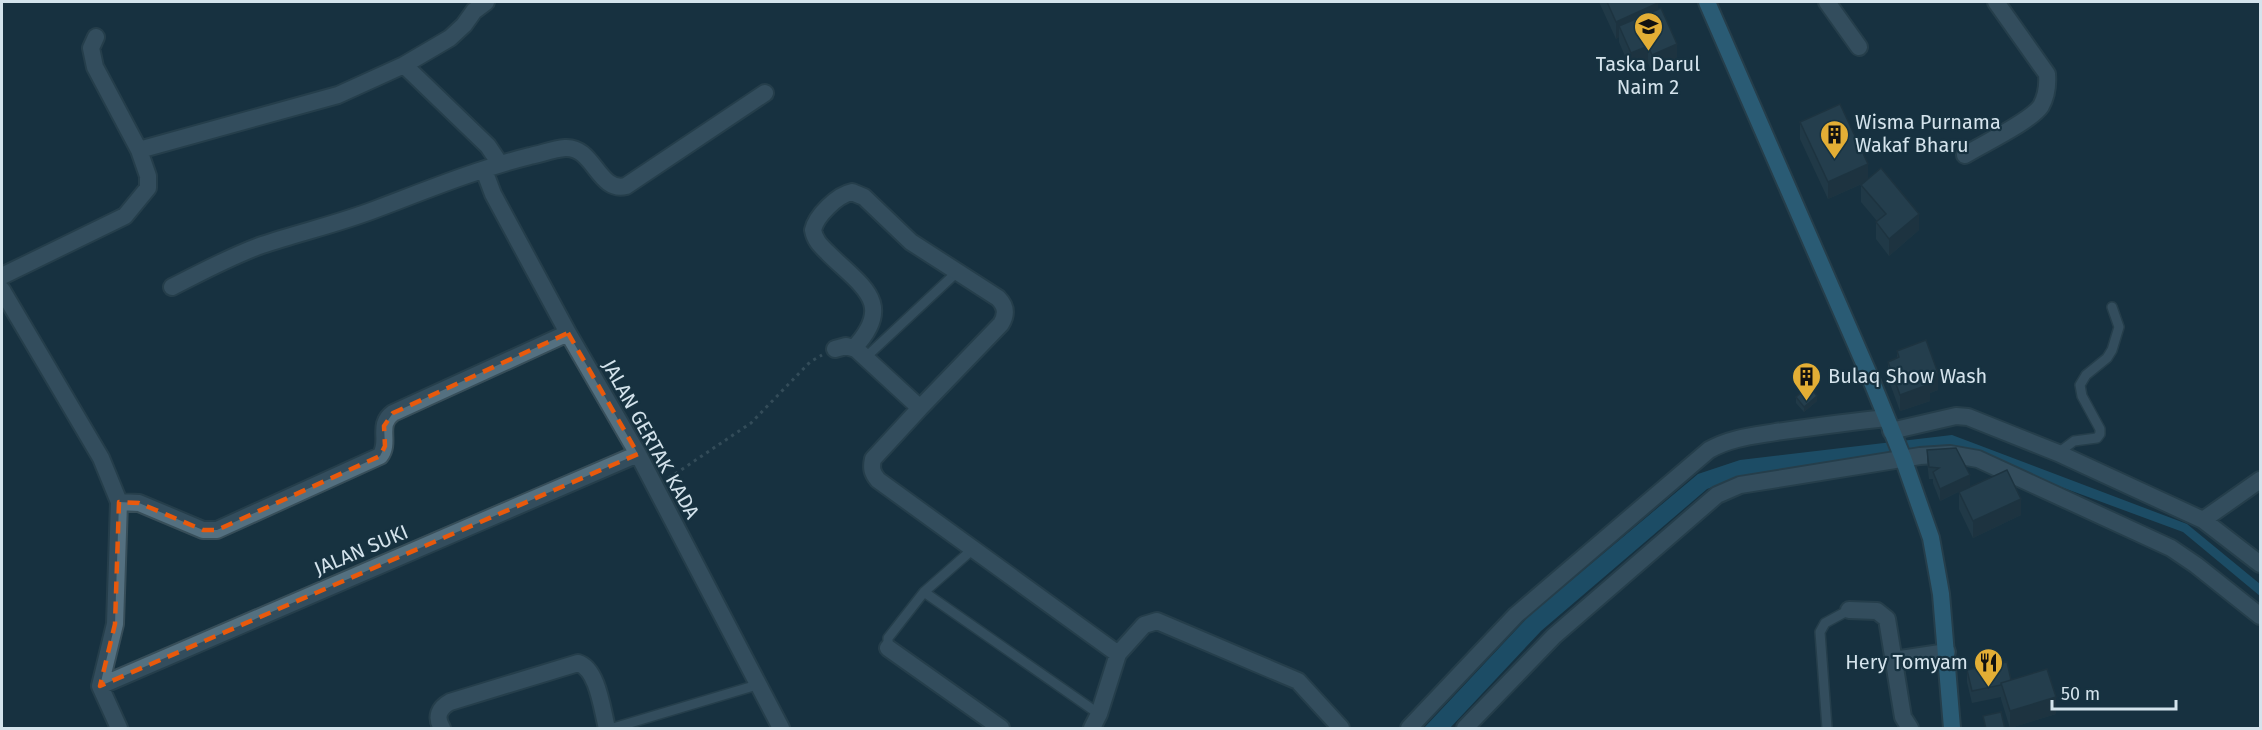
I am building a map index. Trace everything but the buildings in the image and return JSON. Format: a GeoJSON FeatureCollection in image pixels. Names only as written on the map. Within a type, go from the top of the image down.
{"type":"FeatureCollection","features":[{"type":"Feature","properties":{"kind":"main road"},"geometry":{"type":"LineString","coordinates":[[1707,2],[1903,458],[1930,538],[1941,594],[1952,729]]}},
{"type":"Feature","properties":{"kind":"street"},"geometry":{"type":"LineString","coordinates":[[139,150],[338,95],[404,65],[450,38],[464,25],[474,11],[486,2]]}},
{"type":"Feature","properties":{"kind":"street"},"geometry":{"type":"LineString","coordinates":[[1827,2],[1859,47]]}},
{"type":"Feature","properties":{"kind":"street"},"geometry":{"type":"LineString","coordinates":[[1965,155],[2030,117],[2040,108],[2048,87],[2047,74],[1996,2]]}},
{"type":"Feature","properties":{"kind":"street"},"geometry":{"type":"LineString","coordinates":[[2,276],[125,216],[148,188],[148,176],[139,150],[95,67],[91,48],[96,37]]}},
{"type":"Feature","properties":{"kind":"street","name":"JALAN GERTAK KADA"},"geometry":{"type":"LineString","coordinates":[[404,65],[489,146],[493,194],[568,333],[656,487],[781,729]]}},
{"type":"Feature","properties":{"kind":"street"},"geometry":{"type":"LineString","coordinates":[[172,287],[231,257],[262,245],[359,215],[428,188],[492,167],[563,148],[575,149],[588,158],[610,185],[621,188],[765,93]]}},
{"type":"Feature","properties":{"kind":"street"},"geometry":{"type":"LineString","coordinates":[[860,353],[873,313],[872,297],[818,243],[813,230],[818,218],[840,197],[852,192],[864,197],[911,242],[998,298],[1003,303],[1005,317],[1001,324],[873,459],[871,467],[873,474],[878,480],[1118,654]]}},
{"type":"Feature","properties":{"kind":"street"},"geometry":{"type":"LineString","coordinates":[[2,290],[101,459],[119,502],[116,624],[100,686],[119,729]]}},
{"type":"Feature","properties":{"kind":"street"},"geometry":{"type":"LineString","coordinates":[[119,502],[139,503],[203,530],[217,530],[380,456],[385,446],[384,426],[393,413],[568,333]]}},
{"type":"Feature","properties":{"kind":"street"},"geometry":{"type":"LineString","coordinates":[[835,349],[846,346],[860,353],[920,408]]}},
{"type":"Feature","properties":{"kind":"street"},"geometry":{"type":"LineString","coordinates":[[1408,729],[1516,615],[1709,450],[1737,439],[1956,416],[1968,417],[2058,453],[2203,520],[2260,564]]}},
{"type":"Feature","properties":{"kind":"street","name":"JALAN SUKI"},"geometry":{"type":"LineString","coordinates":[[100,686],[638,454]]}},
{"type":"Feature","properties":{"kind":"street"},"geometry":{"type":"LineString","coordinates":[[1465,729],[1554,636],[1717,495],[1740,485],[1903,458],[1950,454],[1978,459],[2171,548],[2260,616]]}},
{"type":"Feature","properties":{"kind":"street"},"geometry":{"type":"LineString","coordinates":[[2203,520],[2260,480]]}},
{"type":"Feature","properties":{"kind":"street"},"geometry":{"type":"LineString","coordinates":[[1850,610],[1871,610],[1883,614],[1888,625],[1903,717],[1910,729]]}},
{"type":"Feature","properties":{"kind":"street"},"geometry":{"type":"LineString","coordinates":[[1095,721],[1118,654],[1144,625],[1153,621],[1162,622],[1298,681],[1341,729]]}},
{"type":"Feature","properties":{"kind":"street"},"geometry":{"type":"LineString","coordinates":[[888,648],[1001,729]]}},
{"type":"Feature","properties":{"kind":"street"},"geometry":{"type":"LineString","coordinates":[[1894,660],[1947,651]]}},
{"type":"Feature","properties":{"kind":"street"},"geometry":{"type":"LineString","coordinates":[[442,729],[438,717],[440,710],[450,702],[578,663],[584,665],[593,675],[607,729]]}},
{"type":"Feature","properties":{"kind":"lane"},"geometry":{"type":"LineString","coordinates":[[860,353],[956,273]]}},
{"type":"Feature","properties":{"kind":"lane"},"geometry":{"type":"LineString","coordinates":[[2058,453],[2074,441],[2092,440],[2100,434],[2100,429],[2082,396],[2080,385],[2086,375],[2111,353],[2119,327],[2112,307]]}},
{"type":"Feature","properties":{"kind":"lane"},"geometry":{"type":"LineString","coordinates":[[888,648],[888,638],[924,592],[973,549]]}},
{"type":"Feature","properties":{"kind":"lane"},"geometry":{"type":"LineString","coordinates":[[924,592],[1095,721]]}},
{"type":"Feature","properties":{"kind":"lane"},"geometry":{"type":"LineString","coordinates":[[1827,729],[1820,632],[1825,623],[1850,610]]}},
{"type":"Feature","properties":{"kind":"lane"},"geometry":{"type":"LineString","coordinates":[[613,729],[757,685]]}},
{"type":"Feature","properties":{"kind":"path"},"geometry":{"type":"LineString","coordinates":[[656,487],[751,423],[810,362],[835,349]]}},
{"type":"Feature","properties":{"kind":"highlighted area"},"geometry":{"type":"Polygon","coordinates":[[[568,333],[638,454],[100,686],[115,624],[119,502],[139,503],[203,530],[217,530],[380,456],[385,446],[384,426],[393,413],[568,333]]]}},
{"type":"Feature","properties":{"kind":"water"},"geometry":{"type":"Polygon","coordinates":[[[1952,435],[2187,524],[2260,584],[2260,596],[2183,532],[1958,449],[1741,476],[1707,489],[1541,631],[1450,728],[1424,728],[1529,616],[1698,474],[1740,460],[1952,435]]]}},
{"type":"Feature","properties":{"kind":"place","name":"Taska Darul Naim 2"},"geometry":{"type":"Point","coordinates":[1648,52]}},
{"type":"Feature","properties":{"kind":"place","name":"Wisma Purnama Wakaf Bharu"},"geometry":{"type":"Point","coordinates":[1834,160]}},
{"type":"Feature","properties":{"kind":"place","name":"Bulaq Show Wash"},"geometry":{"type":"Point","coordinates":[1807,402]}},
{"type":"Feature","properties":{"kind":"place","name":"Hery Tomyam"},"geometry":{"type":"Point","coordinates":[1989,688]}}]}
